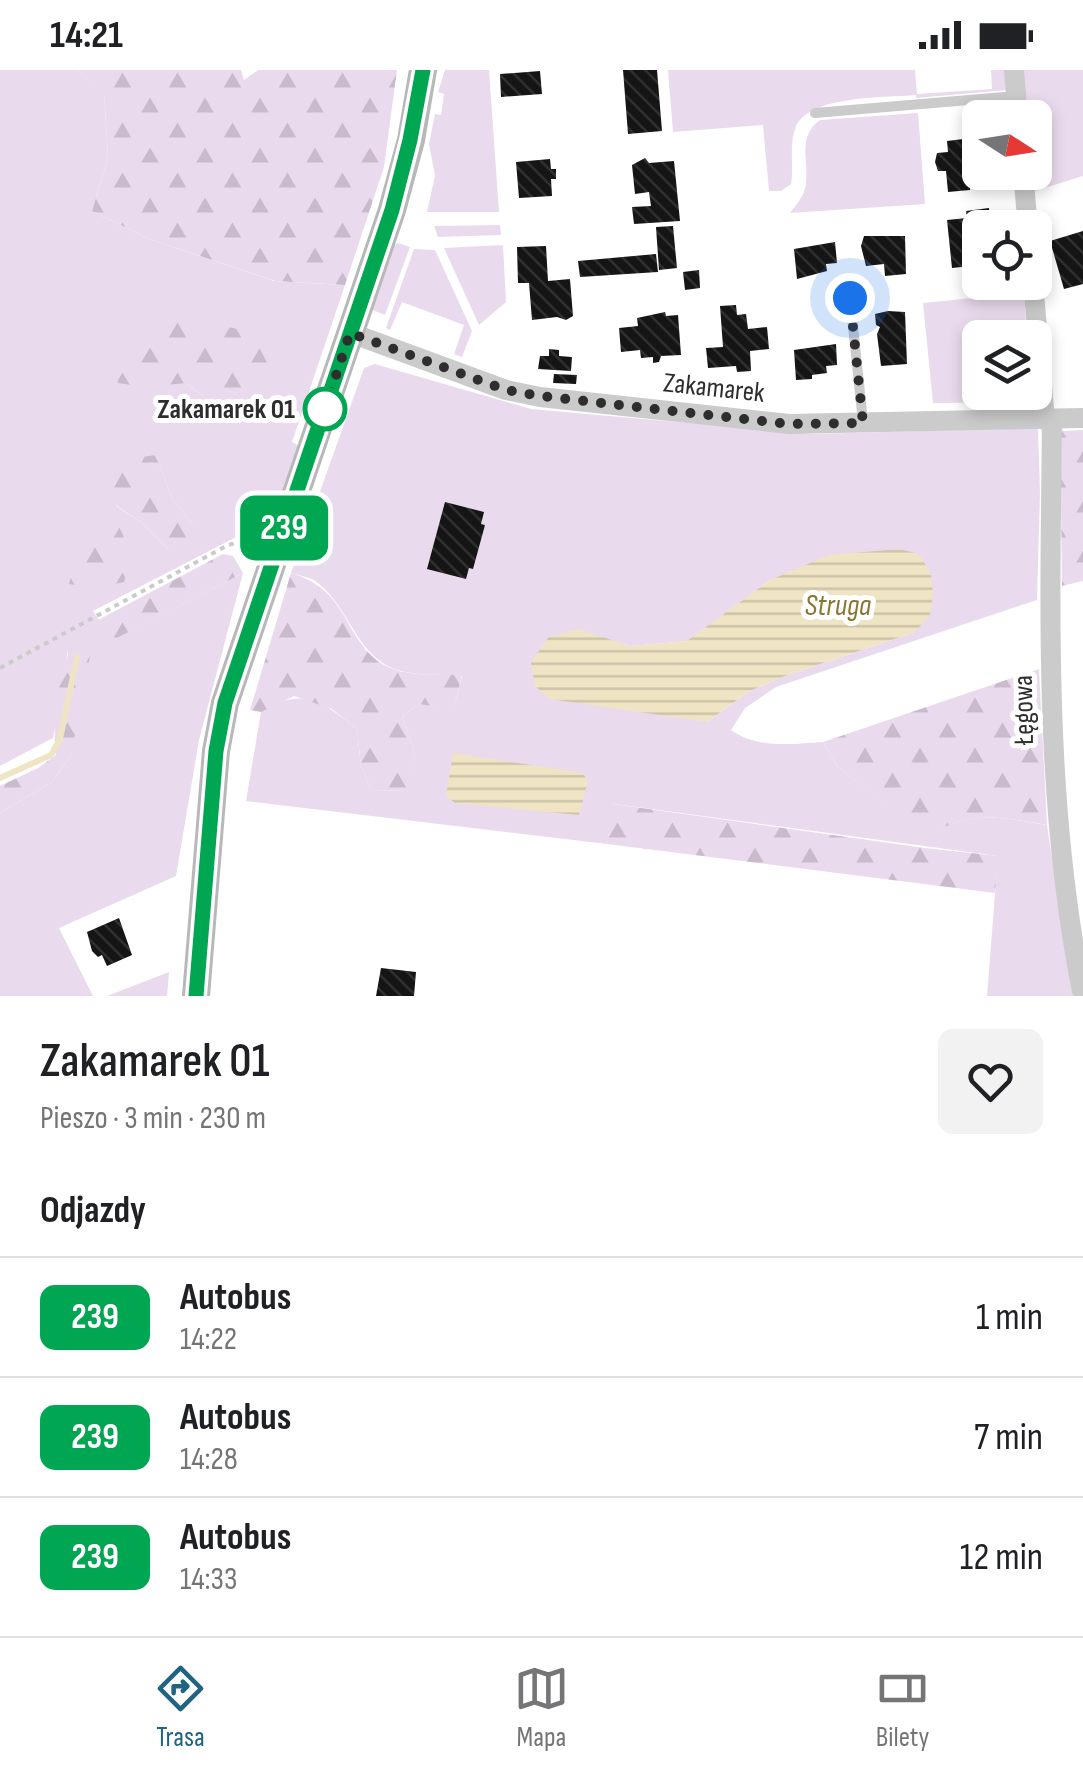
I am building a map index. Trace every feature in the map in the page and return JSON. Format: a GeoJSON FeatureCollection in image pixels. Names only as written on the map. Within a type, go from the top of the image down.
{"type":"FeatureCollection","features":[{"type":"Feature","properties":{"kind":"street"},"geometry":{"type":"LineString","coordinates":[[196,996],[220,726],[392,210],[423,70]]}},
{"type":"Feature","properties":{"kind":"street"},"geometry":{"type":"LineString","coordinates":[[1014,70],[1016,100]]}},
{"type":"Feature","properties":{"kind":"street","name":"Łęgowa"},"geometry":{"type":"LineString","coordinates":[[1035,300],[1048,420],[1054,796],[1083,996]]}},
{"type":"Feature","properties":{"kind":"street","name":"Zakamarek"},"geometry":{"type":"LineString","coordinates":[[350,333],[506,390],[540,396],[788,424],[1083,418]]}},
{"type":"Feature","properties":{"kind":"lane"},"geometry":{"type":"LineString","coordinates":[[815,113],[1016,96]]}},
{"type":"Feature","properties":{"kind":"lane"},"geometry":{"type":"LineString","coordinates":[[850,298],[863,423]]}},
{"type":"Feature","properties":{"kind":"path"},"geometry":{"type":"LineString","coordinates":[[0,668],[228,545],[246,541],[276,551]]}},
{"type":"Feature","properties":{"kind":"green space"},"geometry":{"type":"Polygon","coordinates":[[[0,70],[78,70],[104,93],[108,157],[92,211],[149,239],[274,281],[345,285],[292,442],[298,445],[281,495],[266,516],[242,534],[93,611],[112,640],[243,573],[199,740],[176,876],[59,928],[93,996],[0,996],[0,813],[52,782],[71,755],[68,650],[53,738],[0,766],[0,70]],[[186,383],[237,422],[260,410],[186,383]],[[156,455],[116,506],[142,523],[169,550],[193,525],[172,498],[156,455]]]}},
{"type":"Feature","properties":{"kind":"green space"},"geometry":{"type":"Polygon","coordinates":[[[78,70],[241,70],[244,80],[258,70],[397,70],[384,167],[345,285],[275,281],[149,239],[92,211],[108,157],[104,94],[78,70]]]}},
{"type":"Feature","properties":{"kind":"green space"},"geometry":{"type":"Polygon","coordinates":[[[445,70],[489,70],[499,212],[427,212],[435,176],[429,144],[435,114],[441,115],[444,94],[438,92],[445,70]]]}},
{"type":"Feature","properties":{"kind":"green space"},"geometry":{"type":"Polygon","coordinates":[[[668,70],[915,70],[917,94],[992,89],[991,70],[1005,70],[1007,90],[867,98],[814,110],[795,129],[791,184],[781,191],[769,191],[763,125],[673,132],[668,70]]]}},
{"type":"Feature","properties":{"kind":"green space"},"geometry":{"type":"Polygon","coordinates":[[[1023,70],[1083,70],[1083,176],[1052,186],[1052,100],[1026,100],[1023,70]]]}},
{"type":"Feature","properties":{"kind":"green space"},"geometry":{"type":"Polygon","coordinates":[[[918,113],[925,204],[790,213],[804,191],[806,141],[820,120],[918,113]]]}},
{"type":"Feature","properties":{"kind":"green space"},"geometry":{"type":"Polygon","coordinates":[[[500,225],[501,235],[438,237],[434,226],[500,225]]]}},
{"type":"Feature","properties":{"kind":"green space"},"geometry":{"type":"Polygon","coordinates":[[[398,243],[410,247],[385,315],[370,309],[392,247],[398,243]]]}},
{"type":"Feature","properties":{"kind":"green space"},"geometry":{"type":"Polygon","coordinates":[[[503,245],[506,302],[479,325],[444,248],[503,245]]]}},
{"type":"Feature","properties":{"kind":"green space"},"geometry":{"type":"Polygon","coordinates":[[[414,249],[435,250],[472,331],[462,357],[454,354],[464,325],[402,302],[390,330],[386,328],[414,249]]]}},
{"type":"Feature","properties":{"kind":"green space"},"geometry":{"type":"Polygon","coordinates":[[[1024,300],[1026,320],[962,320],[962,403],[933,403],[923,303],[1024,300]]]}},
{"type":"Feature","properties":{"kind":"green space"},"geometry":{"type":"Polygon","coordinates":[[[192,319],[251,332],[271,370],[260,410],[237,422],[186,383],[145,387],[118,383],[112,355],[143,329],[192,319]]]}},
{"type":"Feature","properties":{"kind":"green space"},"geometry":{"type":"Polygon","coordinates":[[[375,364],[531,409],[813,434],[1038,428],[1037,600],[776,687],[745,708],[731,730],[763,743],[823,742],[837,766],[926,834],[985,818],[1047,825],[1073,996],[987,996],[998,856],[614,804],[607,844],[246,801],[261,712],[275,704],[311,700],[333,711],[357,729],[361,766],[371,790],[406,791],[415,754],[402,717],[418,704],[454,708],[462,676],[411,673],[384,664],[364,645],[325,589],[314,580],[291,573],[364,368],[375,364]],[[770,580],[688,641],[630,646],[579,630],[707,722],[748,692],[915,632],[770,580]]]}},
{"type":"Feature","properties":{"kind":"green space"},"geometry":{"type":"Polygon","coordinates":[[[1083,430],[1083,581],[1062,586],[1060,431],[1083,430]]]}},
{"type":"Feature","properties":{"kind":"green space"},"geometry":{"type":"Polygon","coordinates":[[[156,455],[172,498],[193,525],[188,551],[169,550],[142,523],[108,500],[128,459],[156,455]]]}},
{"type":"Feature","properties":{"kind":"green space"},"geometry":{"type":"Polygon","coordinates":[[[116,520],[132,555],[124,582],[96,588],[69,584],[85,522],[116,520]]]}},
{"type":"Feature","properties":{"kind":"green space"},"geometry":{"type":"Polygon","coordinates":[[[223,554],[233,556],[243,573],[111,641],[98,620],[223,554]]]}},
{"type":"Feature","properties":{"kind":"green space"},"geometry":{"type":"Polygon","coordinates":[[[291,573],[325,591],[360,642],[384,665],[411,673],[462,675],[454,709],[418,704],[402,717],[415,754],[407,791],[371,790],[361,766],[357,729],[332,709],[294,696],[261,712],[250,710],[291,573]]]}},
{"type":"Feature","properties":{"kind":"green space"},"geometry":{"type":"Polygon","coordinates":[[[77,642],[91,651],[71,755],[52,782],[0,813],[0,786],[56,755],[61,678],[77,642]]]}},
{"type":"Feature","properties":{"kind":"green space"},"geometry":{"type":"Polygon","coordinates":[[[1039,669],[1047,825],[1013,819],[972,819],[926,835],[837,766],[823,742],[1039,669]]]}},
{"type":"Feature","properties":{"kind":"green space"},"geometry":{"type":"Polygon","coordinates":[[[613,804],[999,856],[995,893],[607,844],[613,804]]]}},
{"type":"Feature","properties":{"kind":"green space"},"geometry":{"type":"Polygon","coordinates":[[[169,972],[167,996],[107,996],[169,972]]]}},
{"type":"Feature","properties":{"kind":"water","name":"Struga"},"geometry":{"type":"Polygon","coordinates":[[[899,549],[919,554],[931,574],[930,615],[915,632],[748,692],[707,722],[550,699],[535,686],[531,662],[549,637],[579,629],[630,646],[687,641],[770,580],[829,555],[899,549]]]}},
{"type":"Feature","properties":{"kind":"water"},"geometry":{"type":"Polygon","coordinates":[[[453,753],[583,773],[588,782],[579,815],[455,803],[446,796],[453,753]]]}},
{"type":"Feature","properties":{"kind":"building"},"geometry":{"type":"Polygon","coordinates":[[[623,70],[657,70],[662,131],[628,134],[623,70]]]}},
{"type":"Feature","properties":{"kind":"building"},"geometry":{"type":"Polygon","coordinates":[[[540,71],[542,94],[501,97],[500,74],[540,71]]]}},
{"type":"Feature","properties":{"kind":"building"},"geometry":{"type":"Polygon","coordinates":[[[962,139],[962,190],[970,190],[948,192],[946,171],[938,171],[937,153],[948,152],[947,141],[962,139]]]}},
{"type":"Feature","properties":{"kind":"building"},"geometry":{"type":"Polygon","coordinates":[[[645,158],[649,163],[674,161],[680,221],[634,224],[632,207],[651,206],[649,192],[635,194],[632,165],[645,158]]]}},
{"type":"Feature","properties":{"kind":"building"},"geometry":{"type":"Polygon","coordinates":[[[550,159],[551,169],[556,169],[556,179],[551,179],[552,196],[519,198],[516,162],[550,159]]]}},
{"type":"Feature","properties":{"kind":"building"},"geometry":{"type":"Polygon","coordinates":[[[962,218],[962,267],[952,268],[947,220],[962,218]]]}},
{"type":"Feature","properties":{"kind":"building"},"geometry":{"type":"Polygon","coordinates":[[[673,226],[677,268],[659,270],[656,227],[673,226]]]}},
{"type":"Feature","properties":{"kind":"building"},"geometry":{"type":"Polygon","coordinates":[[[1083,231],[1083,284],[1064,289],[1052,240],[1083,231]]]}},
{"type":"Feature","properties":{"kind":"building"},"geometry":{"type":"Polygon","coordinates":[[[864,236],[905,236],[906,274],[885,276],[884,264],[866,266],[861,246],[864,236]]]}},
{"type":"Feature","properties":{"kind":"building"},"geometry":{"type":"Polygon","coordinates":[[[835,242],[837,263],[826,264],[827,271],[797,279],[794,249],[835,242]]]}},
{"type":"Feature","properties":{"kind":"building"},"geometry":{"type":"Polygon","coordinates":[[[546,246],[548,281],[570,279],[573,316],[566,320],[532,320],[529,283],[518,283],[517,247],[546,246]]]}},
{"type":"Feature","properties":{"kind":"building"},"geometry":{"type":"Polygon","coordinates":[[[656,254],[658,272],[580,277],[578,261],[656,254]]]}},
{"type":"Feature","properties":{"kind":"building"},"geometry":{"type":"Polygon","coordinates":[[[699,270],[700,288],[685,290],[683,272],[699,270]]]}},
{"type":"Feature","properties":{"kind":"building"},"geometry":{"type":"Polygon","coordinates":[[[736,305],[737,315],[746,314],[748,329],[767,327],[769,349],[750,351],[751,371],[737,372],[736,366],[708,368],[706,348],[723,347],[720,306],[736,305]]]}},
{"type":"Feature","properties":{"kind":"building"},"geometry":{"type":"Polygon","coordinates":[[[665,312],[666,316],[678,315],[681,355],[661,356],[659,362],[653,363],[653,357],[641,358],[640,350],[621,352],[619,328],[638,326],[637,318],[665,312]]]}},
{"type":"Feature","properties":{"kind":"building"},"geometry":{"type":"Polygon","coordinates":[[[905,312],[907,364],[881,366],[877,334],[880,327],[876,325],[875,314],[905,312]]]}},
{"type":"Feature","properties":{"kind":"building"},"geometry":{"type":"Polygon","coordinates":[[[836,344],[837,365],[826,366],[827,373],[812,375],[812,379],[796,380],[794,350],[836,344]]]}},
{"type":"Feature","properties":{"kind":"building"},"geometry":{"type":"Polygon","coordinates":[[[549,349],[559,350],[559,356],[572,357],[571,371],[538,369],[540,356],[549,356],[549,349]]]}},
{"type":"Feature","properties":{"kind":"building"},"geometry":{"type":"Polygon","coordinates":[[[554,374],[577,375],[576,384],[553,383],[554,374]]]}},
{"type":"Feature","properties":{"kind":"building"},"geometry":{"type":"Polygon","coordinates":[[[445,502],[484,512],[481,524],[485,525],[473,569],[469,568],[466,579],[427,569],[445,502]]]}},
{"type":"Feature","properties":{"kind":"building"},"geometry":{"type":"Polygon","coordinates":[[[119,918],[132,955],[107,966],[102,955],[98,957],[92,951],[87,932],[119,918]]]}},
{"type":"Feature","properties":{"kind":"building"},"geometry":{"type":"Polygon","coordinates":[[[381,968],[416,972],[414,996],[376,996],[381,968]]]}},
{"type":"Feature","properties":{"kind":"waterway"},"geometry":{"type":"LineString","coordinates":[[0,778],[51,755],[60,739],[77,657]]}},
{"type":"Feature","properties":{"kind":"bus line","name":"239"},"geometry":{"type":"LineString","coordinates":[[196,996],[216,751],[225,703],[392,210],[423,70]]}},
{"type":"Feature","properties":{"kind":"place","name":"Zakamarek 01"},"geometry":{"type":"Point","coordinates":[325,409]}},
{"type":"Feature","properties":{"kind":"route"},"geometry":{"type":"LineString","coordinates":[[325,409],[350,333],[506,390],[540,396],[788,424],[863,423],[850,298]]}}]}
